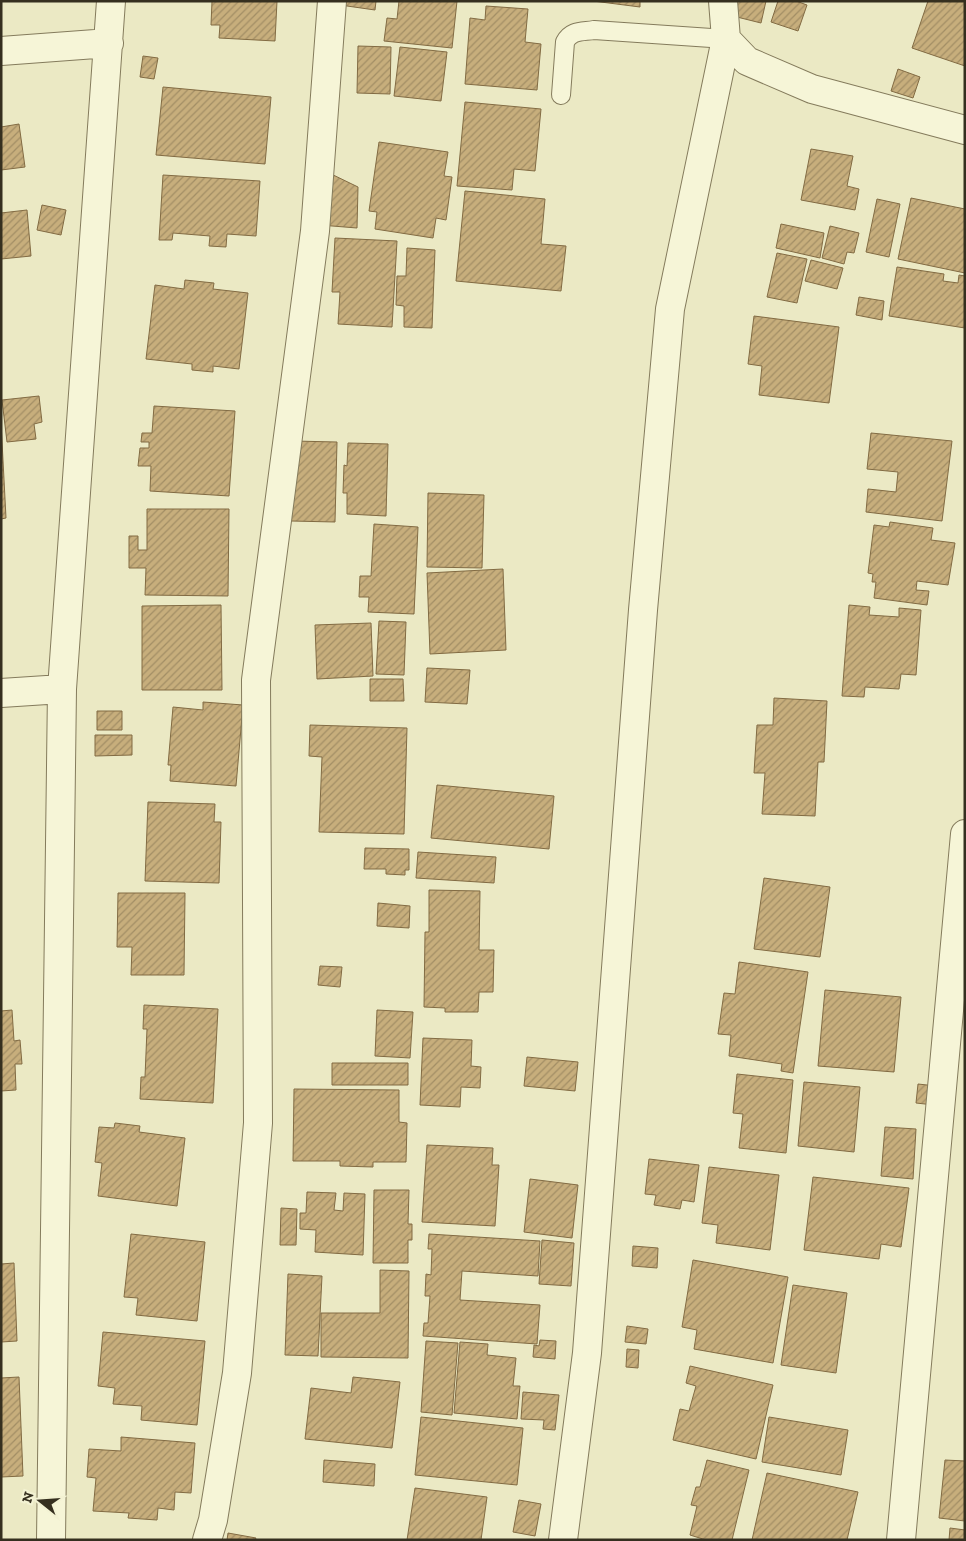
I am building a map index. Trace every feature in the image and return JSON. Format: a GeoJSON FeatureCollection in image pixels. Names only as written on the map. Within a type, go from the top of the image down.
{"type":"FeatureCollection","features":[{"type":"Feature","properties":{"kind":"street"},"geometry":{"type":"LineString","coordinates":[[51,1540],[62,689],[111,1]]}},
{"type":"Feature","properties":{"kind":"street"},"geometry":{"type":"LineString","coordinates":[[207,1540],[213,1520],[237,1373],[258,1123],[256,680],[315,231],[332,1]]}},
{"type":"Feature","properties":{"kind":"street"},"geometry":{"type":"LineString","coordinates":[[563,1540],[587,1353],[643,610],[670,308],[726,40],[722,1]]}},
{"type":"Feature","properties":{"kind":"street"},"geometry":{"type":"LineString","coordinates":[[726,40],[747,62],[812,89],[965,130]]}},
{"type":"Feature","properties":{"kind":"street"},"geometry":{"type":"LineString","coordinates":[[1,51],[109,42]]}},
{"type":"Feature","properties":{"kind":"street"},"geometry":{"type":"LineString","coordinates":[[1,693],[62,689]]}},
{"type":"Feature","properties":{"kind":"street"},"geometry":{"type":"LineString","coordinates":[[901,1540],[965,834]]}},
{"type":"Feature","properties":{"kind":"lane"},"geometry":{"type":"LineString","coordinates":[[561,95],[566,42],[568,36],[574,32],[594,30],[726,40]]}},
{"type":"Feature","properties":{"kind":"building"},"geometry":{"type":"Polygon","coordinates":[[[212,1],[277,1],[275,41],[219,38],[220,25],[211,25],[212,1]]]}},
{"type":"Feature","properties":{"kind":"building"},"geometry":{"type":"Polygon","coordinates":[[[334,1],[376,1],[375,10],[333,4],[334,1]]]}},
{"type":"Feature","properties":{"kind":"building"},"geometry":{"type":"Polygon","coordinates":[[[399,1],[457,1],[452,48],[384,41],[387,18],[397,19],[399,1]]]}},
{"type":"Feature","properties":{"kind":"building"},"geometry":{"type":"Polygon","coordinates":[[[593,1],[640,1],[640,7],[593,1]]]}},
{"type":"Feature","properties":{"kind":"building"},"geometry":{"type":"Polygon","coordinates":[[[737,1],[766,1],[761,23],[733,16],[737,1]]]}},
{"type":"Feature","properties":{"kind":"building"},"geometry":{"type":"Polygon","coordinates":[[[778,1],[796,1],[807,5],[798,31],[771,22],[778,1]]]}},
{"type":"Feature","properties":{"kind":"building"},"geometry":{"type":"Polygon","coordinates":[[[928,1],[965,1],[965,66],[912,48],[928,1]]]}},
{"type":"Feature","properties":{"kind":"building"},"geometry":{"type":"Polygon","coordinates":[[[486,6],[528,9],[525,42],[541,44],[537,90],[465,84],[470,18],[485,20],[486,6]]]}},
{"type":"Feature","properties":{"kind":"building"},"geometry":{"type":"Polygon","coordinates":[[[358,46],[391,47],[390,94],[357,93],[358,46]]]}},
{"type":"Feature","properties":{"kind":"building"},"geometry":{"type":"Polygon","coordinates":[[[400,47],[447,52],[441,101],[394,96],[400,47]]]}},
{"type":"Feature","properties":{"kind":"building"},"geometry":{"type":"Polygon","coordinates":[[[143,56],[158,58],[154,79],[140,77],[143,56]]]}},
{"type":"Feature","properties":{"kind":"building"},"geometry":{"type":"Polygon","coordinates":[[[898,69],[920,77],[913,98],[891,91],[898,69]]]}},
{"type":"Feature","properties":{"kind":"building"},"geometry":{"type":"Polygon","coordinates":[[[163,87],[271,97],[265,164],[156,155],[163,87]]]}},
{"type":"Feature","properties":{"kind":"building"},"geometry":{"type":"Polygon","coordinates":[[[465,102],[541,109],[535,171],[514,169],[512,190],[457,186],[465,102]]]}},
{"type":"Feature","properties":{"kind":"building"},"geometry":{"type":"Polygon","coordinates":[[[19,124],[25,167],[1,170],[1,127],[19,124]]]}},
{"type":"Feature","properties":{"kind":"building"},"geometry":{"type":"Polygon","coordinates":[[[379,142],[448,152],[444,176],[452,177],[446,220],[436,218],[433,238],[375,229],[377,212],[369,211],[379,142]]]}},
{"type":"Feature","properties":{"kind":"building"},"geometry":{"type":"Polygon","coordinates":[[[811,149],[853,156],[847,186],[859,189],[855,210],[801,200],[811,149]]]}},
{"type":"Feature","properties":{"kind":"building"},"geometry":{"type":"Polygon","coordinates":[[[325,171],[358,187],[357,228],[320,225],[325,171]]]}},
{"type":"Feature","properties":{"kind":"building"},"geometry":{"type":"Polygon","coordinates":[[[163,175],[260,181],[256,236],[227,234],[226,247],[209,246],[210,236],[173,233],[172,240],[159,240],[163,175]]]}},
{"type":"Feature","properties":{"kind":"building"},"geometry":{"type":"Polygon","coordinates":[[[465,191],[545,199],[541,244],[566,246],[561,291],[456,281],[465,191]]]}},
{"type":"Feature","properties":{"kind":"building"},"geometry":{"type":"Polygon","coordinates":[[[911,198],[965,209],[965,273],[898,259],[911,198]]]}},
{"type":"Feature","properties":{"kind":"building"},"geometry":{"type":"Polygon","coordinates":[[[877,199],[900,204],[889,257],[866,252],[877,199]]]}},
{"type":"Feature","properties":{"kind":"building"},"geometry":{"type":"Polygon","coordinates":[[[42,205],[66,210],[61,235],[37,230],[42,205]]]}},
{"type":"Feature","properties":{"kind":"building"},"geometry":{"type":"Polygon","coordinates":[[[27,210],[31,256],[1,259],[1,213],[27,210]]]}},
{"type":"Feature","properties":{"kind":"building"},"geometry":{"type":"Polygon","coordinates":[[[781,224],[824,233],[820,258],[776,248],[781,224]]]}},
{"type":"Feature","properties":{"kind":"building"},"geometry":{"type":"Polygon","coordinates":[[[830,226],[859,233],[854,253],[847,252],[844,264],[822,258],[830,226]]]}},
{"type":"Feature","properties":{"kind":"building"},"geometry":{"type":"Polygon","coordinates":[[[335,238],[397,241],[392,327],[338,324],[340,292],[332,292],[335,238]]]}},
{"type":"Feature","properties":{"kind":"building"},"geometry":{"type":"Polygon","coordinates":[[[407,248],[435,250],[432,328],[404,327],[404,306],[396,305],[397,276],[406,276],[407,248]]]}},
{"type":"Feature","properties":{"kind":"building"},"geometry":{"type":"Polygon","coordinates":[[[777,253],[807,259],[797,303],[767,297],[777,253]]]}},
{"type":"Feature","properties":{"kind":"building"},"geometry":{"type":"Polygon","coordinates":[[[811,260],[843,268],[837,289],[805,281],[811,260]]]}},
{"type":"Feature","properties":{"kind":"building"},"geometry":{"type":"Polygon","coordinates":[[[897,267],[944,274],[943,281],[958,283],[959,275],[965,276],[965,328],[889,316],[897,267]]]}},
{"type":"Feature","properties":{"kind":"building"},"geometry":{"type":"Polygon","coordinates":[[[185,280],[214,283],[213,289],[248,293],[239,369],[213,366],[213,372],[192,370],[192,364],[146,359],[155,285],[184,289],[185,280]]]}},
{"type":"Feature","properties":{"kind":"building"},"geometry":{"type":"Polygon","coordinates":[[[859,297],[884,301],[882,320],[856,315],[859,297]]]}},
{"type":"Feature","properties":{"kind":"building"},"geometry":{"type":"Polygon","coordinates":[[[754,316],[839,327],[829,403],[759,395],[762,366],[748,364],[754,316]]]}},
{"type":"Feature","properties":{"kind":"building"},"geometry":{"type":"Polygon","coordinates":[[[39,396],[42,422],[34,424],[36,439],[7,442],[2,400],[39,396]]]}},
{"type":"Feature","properties":{"kind":"building"},"geometry":{"type":"Polygon","coordinates":[[[154,406],[235,411],[229,496],[150,491],[151,466],[138,466],[140,448],[149,448],[149,442],[141,442],[142,433],[152,433],[154,406]]]}},
{"type":"Feature","properties":{"kind":"building"},"geometry":{"type":"Polygon","coordinates":[[[1,422],[6,518],[1,519],[1,422]]]}},
{"type":"Feature","properties":{"kind":"building"},"geometry":{"type":"Polygon","coordinates":[[[871,433],[952,441],[942,521],[866,512],[868,489],[896,492],[898,472],[867,469],[871,433]]]}},
{"type":"Feature","properties":{"kind":"building"},"geometry":{"type":"Polygon","coordinates":[[[293,441],[337,442],[335,522],[291,521],[293,441]]]}},
{"type":"Feature","properties":{"kind":"building"},"geometry":{"type":"Polygon","coordinates":[[[348,443],[388,444],[386,516],[347,514],[347,493],[343,493],[344,465],[347,466],[348,443]]]}},
{"type":"Feature","properties":{"kind":"building"},"geometry":{"type":"Polygon","coordinates":[[[428,493],[484,495],[482,568],[427,567],[428,493]]]}},
{"type":"Feature","properties":{"kind":"building"},"geometry":{"type":"Polygon","coordinates":[[[147,509],[229,509],[228,596],[145,595],[146,568],[129,568],[129,536],[138,536],[138,550],[147,550],[147,509]]]}},
{"type":"Feature","properties":{"kind":"building"},"geometry":{"type":"Polygon","coordinates":[[[890,522],[933,528],[931,540],[955,543],[948,585],[917,581],[916,590],[929,591],[927,605],[874,598],[876,582],[872,582],[873,574],[868,573],[874,525],[889,527],[890,522]]]}},
{"type":"Feature","properties":{"kind":"building"},"geometry":{"type":"Polygon","coordinates":[[[374,524],[418,527],[414,614],[368,612],[369,597],[359,597],[360,576],[371,576],[374,524]]]}},
{"type":"Feature","properties":{"kind":"building"},"geometry":{"type":"Polygon","coordinates":[[[503,569],[506,650],[430,654],[427,573],[503,569]]]}},
{"type":"Feature","properties":{"kind":"building"},"geometry":{"type":"Polygon","coordinates":[[[221,605],[222,690],[142,690],[142,606],[221,605]]]}},
{"type":"Feature","properties":{"kind":"building"},"geometry":{"type":"Polygon","coordinates":[[[849,605],[870,607],[869,615],[899,617],[899,608],[921,610],[916,675],[901,674],[899,689],[865,687],[864,697],[842,696],[849,605]]]}},
{"type":"Feature","properties":{"kind":"building"},"geometry":{"type":"Polygon","coordinates":[[[379,621],[406,622],[404,675],[376,674],[379,621]]]}},
{"type":"Feature","properties":{"kind":"building"},"geometry":{"type":"Polygon","coordinates":[[[371,623],[373,676],[317,679],[315,625],[371,623]]]}},
{"type":"Feature","properties":{"kind":"building"},"geometry":{"type":"Polygon","coordinates":[[[427,668],[470,670],[467,704],[425,702],[427,668]]]}},
{"type":"Feature","properties":{"kind":"building"},"geometry":{"type":"Polygon","coordinates":[[[370,679],[403,679],[404,701],[370,701],[370,679]]]}},
{"type":"Feature","properties":{"kind":"building"},"geometry":{"type":"Polygon","coordinates":[[[774,698],[827,701],[824,762],[818,762],[815,816],[762,814],[765,773],[754,773],[757,725],[773,725],[774,698]]]}},
{"type":"Feature","properties":{"kind":"building"},"geometry":{"type":"Polygon","coordinates":[[[203,702],[243,705],[236,786],[170,781],[171,765],[168,765],[173,707],[203,710],[203,702]]]}},
{"type":"Feature","properties":{"kind":"building"},"geometry":{"type":"Polygon","coordinates":[[[97,711],[122,711],[122,730],[97,730],[97,711]]]}},
{"type":"Feature","properties":{"kind":"building"},"geometry":{"type":"Polygon","coordinates":[[[310,725],[407,728],[404,834],[319,832],[322,757],[309,756],[310,725]]]}},
{"type":"Feature","properties":{"kind":"building"},"geometry":{"type":"Polygon","coordinates":[[[95,735],[132,735],[132,755],[95,756],[95,735]]]}},
{"type":"Feature","properties":{"kind":"building"},"geometry":{"type":"Polygon","coordinates":[[[437,785],[554,796],[549,849],[431,838],[437,785]]]}},
{"type":"Feature","properties":{"kind":"building"},"geometry":{"type":"Polygon","coordinates":[[[148,802],[215,804],[214,822],[221,822],[219,883],[145,881],[148,802]]]}},
{"type":"Feature","properties":{"kind":"building"},"geometry":{"type":"Polygon","coordinates":[[[365,848],[409,849],[409,870],[405,870],[405,875],[386,874],[386,869],[364,869],[365,848]]]}},
{"type":"Feature","properties":{"kind":"building"},"geometry":{"type":"Polygon","coordinates":[[[418,852],[496,857],[494,883],[416,878],[418,852]]]}},
{"type":"Feature","properties":{"kind":"building"},"geometry":{"type":"Polygon","coordinates":[[[764,878],[830,887],[820,957],[754,949],[764,878]]]}},
{"type":"Feature","properties":{"kind":"building"},"geometry":{"type":"Polygon","coordinates":[[[429,890],[480,891],[479,950],[494,950],[493,992],[479,992],[478,1012],[445,1012],[445,1008],[424,1007],[425,932],[429,932],[429,890]]]}},
{"type":"Feature","properties":{"kind":"building"},"geometry":{"type":"Polygon","coordinates":[[[118,893],[185,893],[184,975],[131,975],[132,947],[117,947],[118,893]]]}},
{"type":"Feature","properties":{"kind":"building"},"geometry":{"type":"Polygon","coordinates":[[[378,903],[410,906],[409,928],[377,926],[378,903]]]}},
{"type":"Feature","properties":{"kind":"building"},"geometry":{"type":"Polygon","coordinates":[[[739,962],[808,972],[793,1073],[781,1071],[782,1064],[729,1056],[731,1035],[718,1034],[724,993],[735,994],[739,962]]]}},
{"type":"Feature","properties":{"kind":"building"},"geometry":{"type":"Polygon","coordinates":[[[320,966],[342,967],[340,987],[318,985],[320,966]]]}},
{"type":"Feature","properties":{"kind":"building"},"geometry":{"type":"Polygon","coordinates":[[[825,990],[901,997],[894,1072],[818,1066],[825,990]]]}},
{"type":"Feature","properties":{"kind":"building"},"geometry":{"type":"Polygon","coordinates":[[[144,1005],[218,1009],[213,1103],[140,1099],[141,1077],[145,1077],[147,1029],[143,1029],[144,1005]]]}},
{"type":"Feature","properties":{"kind":"building"},"geometry":{"type":"Polygon","coordinates":[[[12,1010],[14,1041],[20,1040],[22,1064],[15,1064],[16,1090],[1,1091],[1,1011],[12,1010]]]}},
{"type":"Feature","properties":{"kind":"building"},"geometry":{"type":"Polygon","coordinates":[[[377,1010],[413,1012],[410,1058],[375,1056],[377,1010]]]}},
{"type":"Feature","properties":{"kind":"building"},"geometry":{"type":"Polygon","coordinates":[[[423,1038],[472,1040],[471,1066],[481,1067],[480,1088],[461,1087],[460,1107],[420,1105],[423,1038]]]}},
{"type":"Feature","properties":{"kind":"building"},"geometry":{"type":"Polygon","coordinates":[[[527,1057],[578,1062],[575,1091],[524,1086],[527,1057]]]}},
{"type":"Feature","properties":{"kind":"building"},"geometry":{"type":"Polygon","coordinates":[[[332,1063],[408,1063],[408,1085],[332,1085],[332,1063]]]}},
{"type":"Feature","properties":{"kind":"building"},"geometry":{"type":"Polygon","coordinates":[[[737,1074],[793,1080],[786,1153],[739,1148],[743,1114],[733,1113],[737,1074]]]}},
{"type":"Feature","properties":{"kind":"building"},"geometry":{"type":"Polygon","coordinates":[[[804,1082],[860,1087],[854,1152],[798,1146],[804,1082]]]}},
{"type":"Feature","properties":{"kind":"building"},"geometry":{"type":"Polygon","coordinates":[[[918,1084],[936,1086],[934,1105],[916,1103],[918,1084]]]}},
{"type":"Feature","properties":{"kind":"building"},"geometry":{"type":"Polygon","coordinates":[[[294,1089],[399,1090],[399,1122],[407,1123],[406,1162],[373,1162],[373,1167],[340,1166],[340,1161],[293,1161],[294,1089]]]}},
{"type":"Feature","properties":{"kind":"building"},"geometry":{"type":"Polygon","coordinates":[[[115,1123],[140,1126],[139,1132],[185,1138],[177,1206],[98,1196],[102,1163],[95,1162],[99,1127],[114,1128],[115,1123]]]}},
{"type":"Feature","properties":{"kind":"building"},"geometry":{"type":"Polygon","coordinates":[[[885,1127],[916,1129],[913,1179],[881,1176],[885,1127]]]}},
{"type":"Feature","properties":{"kind":"building"},"geometry":{"type":"Polygon","coordinates":[[[427,1145],[493,1148],[492,1165],[499,1165],[495,1226],[422,1222],[427,1145]]]}},
{"type":"Feature","properties":{"kind":"building"},"geometry":{"type":"Polygon","coordinates":[[[649,1159],[699,1165],[694,1202],[682,1200],[680,1209],[654,1205],[656,1195],[645,1194],[649,1159]]]}},
{"type":"Feature","properties":{"kind":"building"},"geometry":{"type":"Polygon","coordinates":[[[709,1167],[779,1175],[770,1250],[716,1243],[718,1225],[702,1223],[709,1167]]]}},
{"type":"Feature","properties":{"kind":"building"},"geometry":{"type":"Polygon","coordinates":[[[813,1177],[909,1188],[901,1247],[881,1244],[879,1259],[804,1250],[813,1177]]]}},
{"type":"Feature","properties":{"kind":"building"},"geometry":{"type":"Polygon","coordinates":[[[530,1179],[578,1185],[572,1238],[524,1232],[530,1179]]]}},
{"type":"Feature","properties":{"kind":"building"},"geometry":{"type":"Polygon","coordinates":[[[374,1190],[409,1190],[408,1224],[412,1224],[412,1240],[408,1240],[408,1263],[373,1263],[374,1190]]]}},
{"type":"Feature","properties":{"kind":"building"},"geometry":{"type":"Polygon","coordinates":[[[307,1192],[336,1193],[334,1210],[343,1211],[344,1193],[365,1194],[363,1255],[315,1252],[316,1230],[300,1229],[300,1213],[306,1213],[307,1192]]]}},
{"type":"Feature","properties":{"kind":"building"},"geometry":{"type":"Polygon","coordinates":[[[281,1208],[297,1209],[296,1245],[280,1245],[281,1208]]]}},
{"type":"Feature","properties":{"kind":"building"},"geometry":{"type":"Polygon","coordinates":[[[131,1234],[205,1242],[197,1321],[136,1315],[138,1298],[124,1297],[131,1234]]]}},
{"type":"Feature","properties":{"kind":"building"},"geometry":{"type":"Polygon","coordinates":[[[429,1234],[540,1241],[538,1276],[462,1271],[460,1300],[540,1305],[537,1344],[423,1336],[424,1323],[428,1323],[430,1296],[425,1296],[426,1274],[431,1275],[432,1249],[428,1249],[429,1234]]]}},
{"type":"Feature","properties":{"kind":"building"},"geometry":{"type":"Polygon","coordinates":[[[542,1240],[574,1243],[571,1286],[539,1284],[542,1240]]]}},
{"type":"Feature","properties":{"kind":"building"},"geometry":{"type":"Polygon","coordinates":[[[633,1246],[658,1248],[657,1268],[632,1266],[633,1246]]]}},
{"type":"Feature","properties":{"kind":"building"},"geometry":{"type":"Polygon","coordinates":[[[693,1260],[788,1277],[773,1363],[694,1349],[697,1330],[682,1327],[693,1260]]]}},
{"type":"Feature","properties":{"kind":"building"},"geometry":{"type":"Polygon","coordinates":[[[14,1263],[17,1341],[1,1342],[1,1264],[14,1263]]]}},
{"type":"Feature","properties":{"kind":"building"},"geometry":{"type":"Polygon","coordinates":[[[380,1270],[409,1271],[408,1358],[321,1357],[321,1313],[380,1313],[380,1270]]]}},
{"type":"Feature","properties":{"kind":"building"},"geometry":{"type":"Polygon","coordinates":[[[288,1274],[322,1276],[318,1356],[285,1355],[288,1274]]]}},
{"type":"Feature","properties":{"kind":"building"},"geometry":{"type":"Polygon","coordinates":[[[793,1285],[847,1293],[836,1373],[781,1365],[793,1285]]]}},
{"type":"Feature","properties":{"kind":"building"},"geometry":{"type":"Polygon","coordinates":[[[627,1326],[648,1329],[646,1344],[625,1342],[627,1326]]]}},
{"type":"Feature","properties":{"kind":"building"},"geometry":{"type":"Polygon","coordinates":[[[103,1332],[205,1341],[197,1425],[141,1420],[142,1406],[113,1404],[115,1388],[98,1386],[103,1332]]]}},
{"type":"Feature","properties":{"kind":"building"},"geometry":{"type":"Polygon","coordinates":[[[540,1340],[556,1341],[555,1359],[533,1357],[534,1345],[539,1346],[540,1340]]]}},
{"type":"Feature","properties":{"kind":"building"},"geometry":{"type":"Polygon","coordinates":[[[426,1341],[458,1343],[452,1415],[421,1412],[426,1341]]]}},
{"type":"Feature","properties":{"kind":"building"},"geometry":{"type":"Polygon","coordinates":[[[460,1342],[488,1344],[487,1355],[516,1358],[513,1386],[520,1386],[517,1419],[454,1413],[460,1342]]]}},
{"type":"Feature","properties":{"kind":"building"},"geometry":{"type":"Polygon","coordinates":[[[627,1349],[639,1350],[638,1368],[626,1367],[627,1349]]]}},
{"type":"Feature","properties":{"kind":"building"},"geometry":{"type":"Polygon","coordinates":[[[690,1366],[773,1385],[756,1459],[673,1440],[680,1409],[689,1411],[696,1386],[686,1383],[690,1366]]]}},
{"type":"Feature","properties":{"kind":"building"},"geometry":{"type":"Polygon","coordinates":[[[19,1377],[23,1476],[1,1477],[1,1378],[19,1377]]]}},
{"type":"Feature","properties":{"kind":"building"},"geometry":{"type":"Polygon","coordinates":[[[353,1377],[400,1382],[392,1448],[305,1439],[311,1388],[351,1393],[353,1377]]]}},
{"type":"Feature","properties":{"kind":"building"},"geometry":{"type":"Polygon","coordinates":[[[523,1392],[559,1395],[555,1430],[543,1429],[544,1420],[521,1419],[523,1392]]]}},
{"type":"Feature","properties":{"kind":"building"},"geometry":{"type":"Polygon","coordinates":[[[421,1417],[523,1428],[517,1485],[415,1475],[421,1417]]]}},
{"type":"Feature","properties":{"kind":"building"},"geometry":{"type":"Polygon","coordinates":[[[769,1417],[848,1430],[841,1475],[762,1462],[769,1417]]]}},
{"type":"Feature","properties":{"kind":"building"},"geometry":{"type":"Polygon","coordinates":[[[121,1437],[195,1443],[191,1493],[175,1492],[174,1510],[158,1508],[157,1520],[128,1518],[129,1513],[93,1511],[96,1478],[87,1477],[89,1449],[121,1451],[121,1437]]]}},
{"type":"Feature","properties":{"kind":"building"},"geometry":{"type":"Polygon","coordinates":[[[324,1460],[375,1464],[374,1486],[323,1482],[324,1460]]]}},
{"type":"Feature","properties":{"kind":"building"},"geometry":{"type":"Polygon","coordinates":[[[707,1460],[749,1470],[732,1540],[706,1540],[690,1535],[697,1506],[691,1505],[696,1487],[700,1487],[707,1460]]]}},
{"type":"Feature","properties":{"kind":"building"},"geometry":{"type":"Polygon","coordinates":[[[945,1460],[965,1461],[965,1521],[939,1518],[945,1460]]]}},
{"type":"Feature","properties":{"kind":"building"},"geometry":{"type":"Polygon","coordinates":[[[767,1473],[858,1492],[847,1540],[752,1540],[767,1473]]]}},
{"type":"Feature","properties":{"kind":"building"},"geometry":{"type":"Polygon","coordinates":[[[415,1488],[487,1497],[481,1540],[407,1540],[415,1488]]]}},
{"type":"Feature","properties":{"kind":"building"},"geometry":{"type":"Polygon","coordinates":[[[519,1500],[541,1504],[535,1536],[513,1532],[519,1500]]]}},
{"type":"Feature","properties":{"kind":"building"},"geometry":{"type":"Polygon","coordinates":[[[950,1528],[965,1530],[965,1540],[949,1540],[950,1528]]]}},
{"type":"Feature","properties":{"kind":"building"},"geometry":{"type":"Polygon","coordinates":[[[228,1533],[256,1538],[255,1540],[227,1540],[228,1533]]]}}]}
